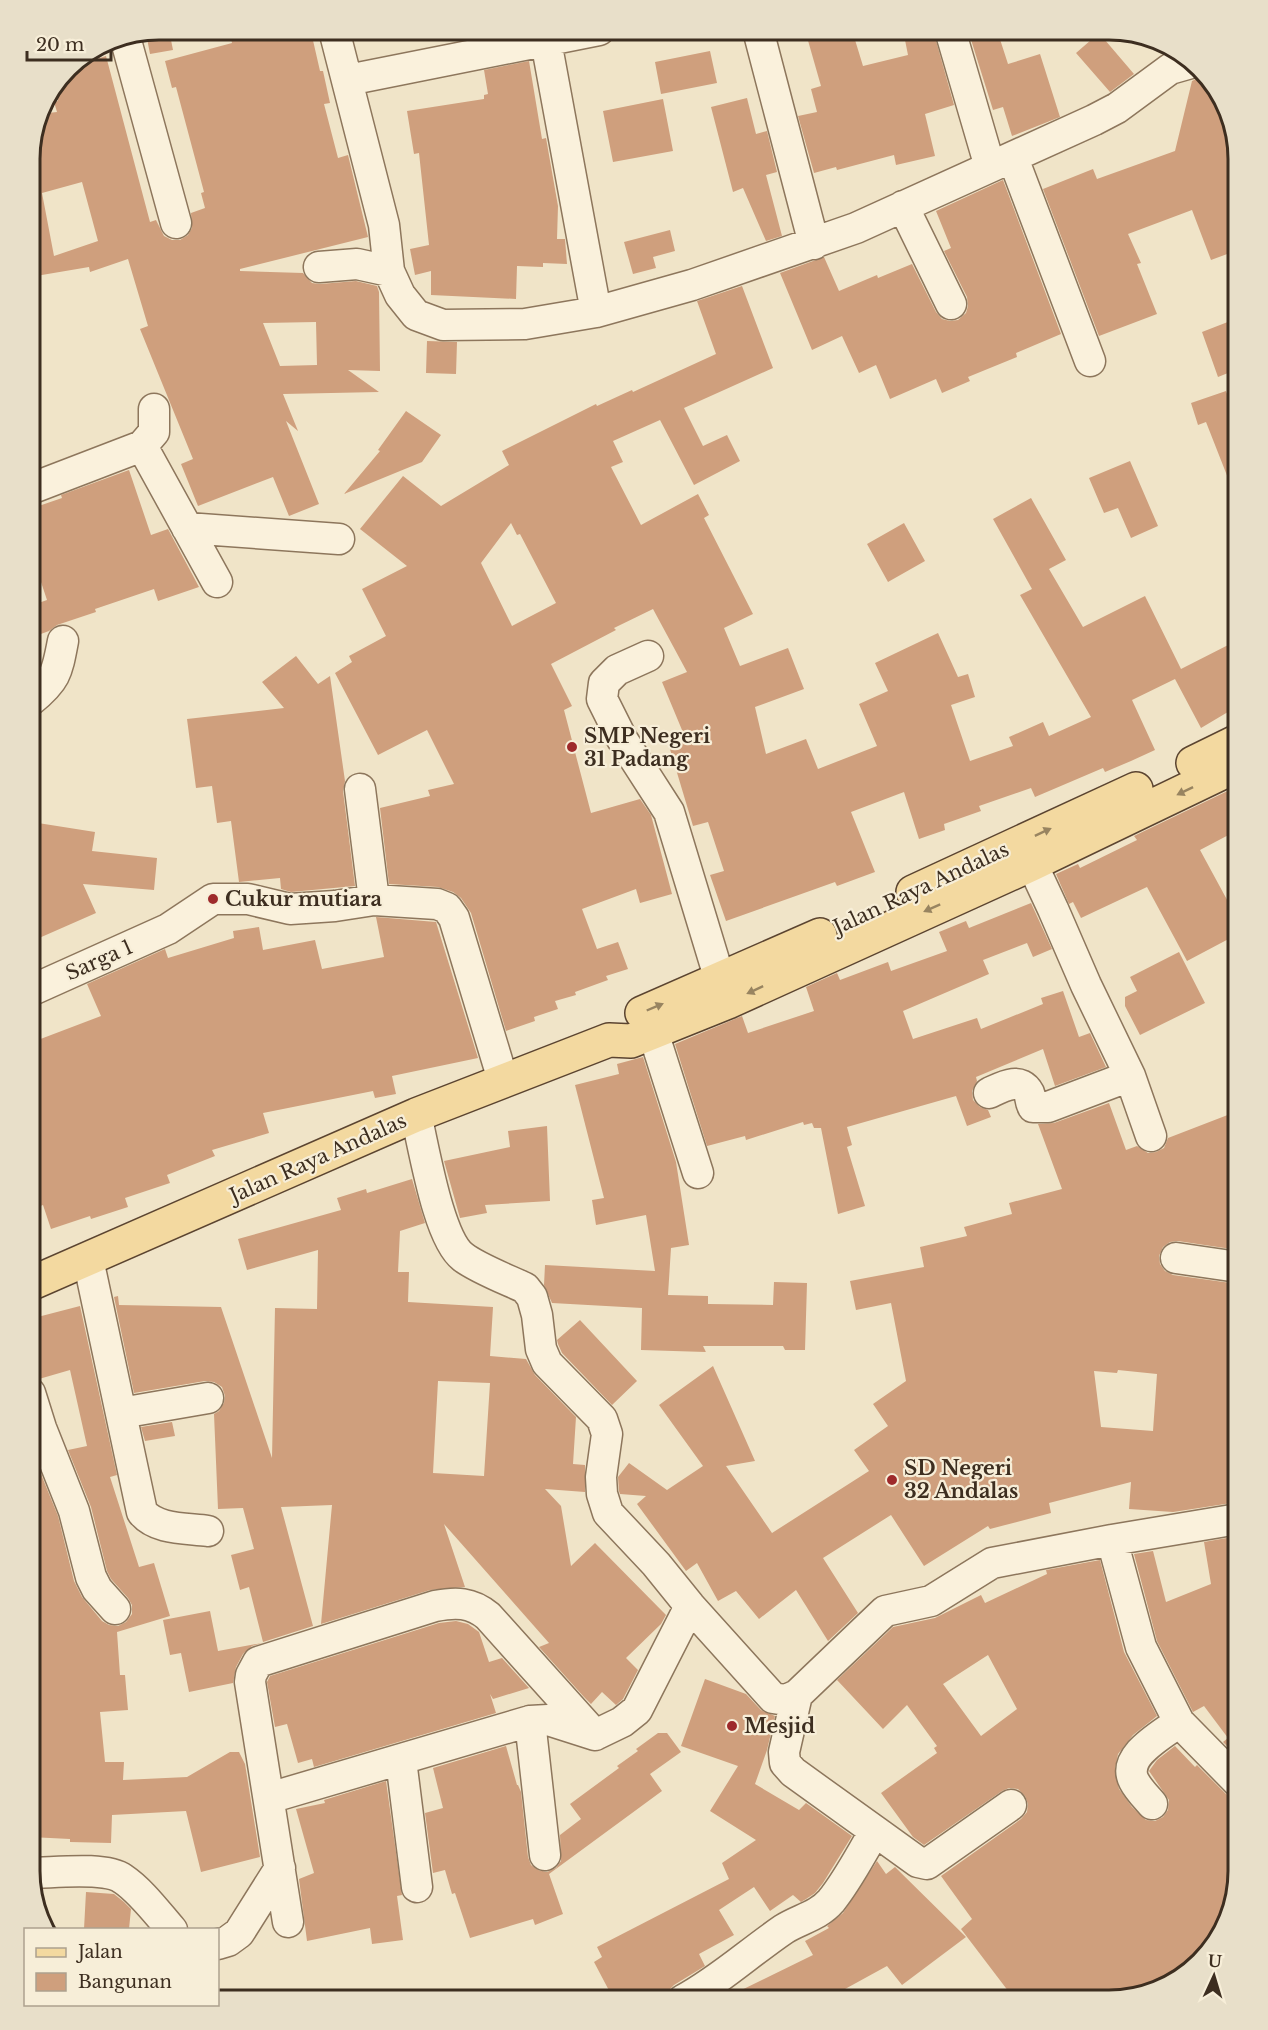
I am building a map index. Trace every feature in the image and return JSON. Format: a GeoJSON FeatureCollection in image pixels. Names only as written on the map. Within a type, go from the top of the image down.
{"type":"FeatureCollection","features":[{"type":"Feature","properties":{"kind":"main road","name":"Jalan Raya Andalas"},"geometry":{"type":"LineString","coordinates":[[40,1280],[416,1114],[609,1040],[631,1041],[728,1002],[1228,746]]}},
{"type":"Feature","properties":{"kind":"main road","name":"Jalan Raya Andalas"},"geometry":{"type":"LineString","coordinates":[[609,1040],[622,1022],[964,882],[1032,864],[1228,770]]}},
{"type":"Feature","properties":{"kind":"street"},"geometry":{"type":"LineString","coordinates":[[337,40],[384,225],[389,271],[400,295],[417,315],[443,325],[525,324],[596,312],[692,285],[814,244],[856,228],[1094,120],[1117,108],[1170,69],[1181,66]]}},
{"type":"Feature","properties":{"kind":"street"},"geometry":{"type":"LineString","coordinates":[[348,80],[546,41],[596,312]]}},
{"type":"Feature","properties":{"kind":"street"},"geometry":{"type":"LineString","coordinates":[[761,41],[814,244]]}},
{"type":"Feature","properties":{"kind":"street"},"geometry":{"type":"LineString","coordinates":[[954,41],[1002,163],[1090,361]]}},
{"type":"Feature","properties":{"kind":"street"},"geometry":{"type":"LineString","coordinates":[[127,45],[176,223]]}},
{"type":"Feature","properties":{"kind":"street"},"geometry":{"type":"LineString","coordinates":[[903,206],[951,304]]}},
{"type":"Feature","properties":{"kind":"street"},"geometry":{"type":"LineString","coordinates":[[319,267],[357,264],[389,271]]}},
{"type":"Feature","properties":{"kind":"street"},"geometry":{"type":"LineString","coordinates":[[41,485],[142,447],[154,432],[154,409]]}},
{"type":"Feature","properties":{"kind":"street"},"geometry":{"type":"LineString","coordinates":[[142,447],[217,582]]}},
{"type":"Feature","properties":{"kind":"street"},"geometry":{"type":"LineString","coordinates":[[187,528],[339,539]]}},
{"type":"Feature","properties":{"kind":"street"},"geometry":{"type":"LineString","coordinates":[[41,692],[48,686],[58,669],[63,641]]}},
{"type":"Feature","properties":{"kind":"street"},"geometry":{"type":"LineString","coordinates":[[648,656],[617,670],[604,683],[602,699],[622,739],[669,812],[720,980]]}},
{"type":"Feature","properties":{"kind":"street"},"geometry":{"type":"LineString","coordinates":[[360,789],[374,900]]}},
{"type":"Feature","properties":{"kind":"street"},"geometry":{"type":"LineString","coordinates":[[1032,864],[1130,1076],[1151,1136]]}},
{"type":"Feature","properties":{"kind":"street","name":"Sarga 1"},"geometry":{"type":"LineString","coordinates":[[41,986],[168,929],[213,899],[248,899],[290,909],[335,906],[374,900],[437,904],[447,908],[454,918],[503,1080]]}},
{"type":"Feature","properties":{"kind":"street"},"geometry":{"type":"LineString","coordinates":[[653,1032],[698,1173]]}},
{"type":"Feature","properties":{"kind":"street"},"geometry":{"type":"LineString","coordinates":[[989,1093],[1016,1083],[1022,1085],[1029,1094],[1034,1107],[1048,1107],[1130,1076]]}},
{"type":"Feature","properties":{"kind":"street"},"geometry":{"type":"LineString","coordinates":[[416,1114],[442,1220],[451,1240],[462,1256],[525,1288],[532,1297],[541,1348],[548,1363],[602,1419],[607,1434],[601,1477],[602,1494],[608,1513],[656,1564],[768,1694],[779,1700],[792,1699],[797,1695],[885,1611],[931,1601],[992,1563],[1228,1521]]}},
{"type":"Feature","properties":{"kind":"street"},"geometry":{"type":"LineString","coordinates":[[1176,1258],[1228,1266]]}},
{"type":"Feature","properties":{"kind":"street"},"geometry":{"type":"LineString","coordinates":[[88,1259],[142,1512],[158,1524],[208,1531]]}},
{"type":"Feature","properties":{"kind":"street"},"geometry":{"type":"LineString","coordinates":[[121,1413],[208,1398]]}},
{"type":"Feature","properties":{"kind":"street"},"geometry":{"type":"LineString","coordinates":[[40,1426],[74,1511],[91,1577],[97,1589],[115,1609]]}},
{"type":"Feature","properties":{"kind":"street"},"geometry":{"type":"LineString","coordinates":[[1112,1540],[1141,1647],[1179,1722],[1228,1772]]}},
{"type":"Feature","properties":{"kind":"street"},"geometry":{"type":"LineString","coordinates":[[288,1922],[250,1682],[258,1662],[435,1606],[461,1603],[480,1609],[596,1735]]}},
{"type":"Feature","properties":{"kind":"street"},"geometry":{"type":"LineString","coordinates":[[269,1798],[530,1721],[548,1720],[596,1735],[622,1722],[637,1710],[690,1606]]}},
{"type":"Feature","properties":{"kind":"street"},"geometry":{"type":"LineString","coordinates":[[797,1695],[784,1752],[785,1763],[793,1772],[918,1862],[927,1864],[1011,1805]]}},
{"type":"Feature","properties":{"kind":"street"},"geometry":{"type":"LineString","coordinates":[[530,1721],[545,1855]]}},
{"type":"Feature","properties":{"kind":"street"},"geometry":{"type":"LineString","coordinates":[[1152,1804],[1133,1780],[1131,1766],[1137,1754],[1179,1722]]}},
{"type":"Feature","properties":{"kind":"street"},"geometry":{"type":"LineString","coordinates":[[401,1760],[417,1887]]}},
{"type":"Feature","properties":{"kind":"street"},"geometry":{"type":"LineString","coordinates":[[717,1990],[785,1928],[808,1918],[830,1901],[875,1831]]}},
{"type":"Feature","properties":{"kind":"street"},"geometry":{"type":"LineString","coordinates":[[219,1944],[228,1941],[239,1933],[280,1868]]}},
{"type":"Feature","properties":{"kind":"street"},"geometry":{"type":"LineString","coordinates":[[40,1873],[98,1872],[117,1875],[128,1883],[171,1928]]}},
{"type":"Feature","properties":{"kind":"building"},"geometry":{"type":"Polygon","coordinates":[[[171,40],[173,50],[150,54],[148,42],[171,40]]]}},
{"type":"Feature","properties":{"kind":"building"},"geometry":{"type":"Polygon","coordinates":[[[231,40],[313,40],[330,103],[324,104],[338,158],[348,155],[368,237],[240,269],[240,271],[303,273],[312,283],[320,284],[356,281],[377,286],[379,292],[380,371],[348,370],[379,392],[283,394],[298,431],[286,421],[319,504],[289,516],[273,477],[198,506],[181,464],[193,459],[140,329],[148,326],[128,259],[90,272],[89,267],[41,275],[41,151],[45,128],[51,113],[57,112],[55,104],[65,87],[95,59],[106,56],[150,222],[156,220],[164,236],[172,240],[180,240],[188,235],[192,228],[191,213],[205,208],[201,193],[204,192],[176,87],[172,88],[165,61],[232,43],[231,40]],[[82,182],[42,193],[54,256],[98,241],[82,182]],[[316,322],[263,323],[280,366],[317,365],[316,322]]]}},
{"type":"Feature","properties":{"kind":"building"},"geometry":{"type":"Polygon","coordinates":[[[808,41],[855,41],[863,66],[908,55],[905,41],[936,41],[954,105],[925,114],[935,156],[896,165],[894,155],[837,170],[836,167],[814,173],[798,116],[817,112],[811,89],[821,86],[808,41]]]}},
{"type":"Feature","properties":{"kind":"building"},"geometry":{"type":"Polygon","coordinates":[[[971,41],[1001,41],[1008,64],[1040,54],[1060,117],[1012,136],[1003,107],[993,110],[971,41]]]}},
{"type":"Feature","properties":{"kind":"building"},"geometry":{"type":"Polygon","coordinates":[[[1090,41],[1106,41],[1134,74],[1110,92],[1076,53],[1090,41]]]}},
{"type":"Feature","properties":{"kind":"building"},"geometry":{"type":"Polygon","coordinates":[[[710,51],[717,83],[661,94],[655,62],[710,51]]]}},
{"type":"Feature","properties":{"kind":"building"},"geometry":{"type":"Polygon","coordinates":[[[529,61],[542,139],[546,138],[558,206],[557,239],[565,239],[567,264],[543,263],[543,267],[517,266],[516,299],[431,295],[431,271],[415,275],[410,249],[429,245],[419,153],[414,154],[407,111],[484,99],[484,95],[488,94],[484,70],[529,61]]]}},
{"type":"Feature","properties":{"kind":"building"},"geometry":{"type":"Polygon","coordinates":[[[1196,79],[1207,93],[1223,128],[1228,159],[1228,254],[1211,260],[1192,210],[1128,234],[1141,263],[1137,264],[1157,314],[1099,336],[1043,189],[1093,169],[1097,179],[1175,151],[1192,81],[1196,79]]]}},
{"type":"Feature","properties":{"kind":"building"},"geometry":{"type":"Polygon","coordinates":[[[747,98],[756,134],[767,131],[777,172],[766,175],[782,236],[766,241],[743,188],[733,192],[711,107],[747,98]]]}},
{"type":"Feature","properties":{"kind":"building"},"geometry":{"type":"Polygon","coordinates":[[[663,99],[673,151],[613,162],[603,111],[663,99]]]}},
{"type":"Feature","properties":{"kind":"building"},"geometry":{"type":"Polygon","coordinates":[[[1003,180],[1061,334],[1016,353],[1017,357],[968,377],[970,381],[942,393],[936,379],[890,399],[876,365],[859,373],[842,336],[812,350],[780,273],[824,257],[839,291],[877,275],[878,278],[912,264],[936,312],[942,319],[958,320],[966,313],[967,297],[944,251],[951,248],[936,211],[1003,180]]]}},
{"type":"Feature","properties":{"kind":"building"},"geometry":{"type":"Polygon","coordinates":[[[670,230],[675,251],[653,257],[656,268],[633,274],[624,242],[670,230]]]}},
{"type":"Feature","properties":{"kind":"building"},"geometry":{"type":"Polygon","coordinates":[[[742,286],[773,368],[684,408],[703,446],[727,435],[740,461],[694,485],[660,420],[613,441],[623,462],[611,467],[641,525],[698,494],[709,515],[704,518],[753,614],[724,628],[740,666],[788,648],[804,689],[755,707],[766,754],[806,739],[818,769],[877,746],[859,704],[888,691],[875,663],[938,633],[958,677],[968,674],[975,697],[951,705],[970,761],[1013,746],[1009,737],[1043,722],[1049,736],[1091,717],[1020,595],[1032,589],[993,519],[1031,498],[1066,560],[1049,569],[1083,627],[1145,596],[1181,669],[1228,645],[1228,712],[1201,728],[1175,679],[1132,700],[1155,750],[1105,772],[1103,768],[1035,797],[1031,788],[979,806],[981,811],[944,824],[945,830],[919,839],[904,792],[851,812],[875,872],[837,886],[835,882],[726,921],[710,875],[724,871],[708,822],[693,826],[669,746],[687,742],[662,682],[687,672],[653,609],[551,664],[572,706],[564,710],[591,813],[640,799],[651,815],[672,894],[640,903],[636,889],[582,909],[597,949],[618,942],[628,969],[606,976],[608,980],[575,992],[576,995],[555,1001],[558,1009],[534,1017],[535,1021],[506,1031],[471,913],[461,898],[453,892],[438,887],[389,884],[380,808],[430,796],[428,790],[454,784],[427,730],[378,755],[335,673],[352,662],[349,656],[386,636],[362,589],[407,566],[360,529],[403,476],[441,506],[509,465],[502,451],[596,404],[597,406],[632,390],[633,392],[716,354],[697,301],[742,286]],[[511,523],[481,563],[512,626],[556,603],[520,534],[517,535],[511,523]]]}},
{"type":"Feature","properties":{"kind":"building"},"geometry":{"type":"Polygon","coordinates":[[[1228,322],[1228,373],[1218,377],[1202,332],[1228,322]]]}},
{"type":"Feature","properties":{"kind":"building"},"geometry":{"type":"Polygon","coordinates":[[[427,341],[457,342],[456,374],[426,373],[427,341]]]}},
{"type":"Feature","properties":{"kind":"building"},"geometry":{"type":"Polygon","coordinates":[[[1226,391],[1228,396],[1228,478],[1206,422],[1198,425],[1191,403],[1226,391]]]}},
{"type":"Feature","properties":{"kind":"building"},"geometry":{"type":"Polygon","coordinates":[[[406,411],[441,435],[422,462],[344,494],[380,451],[378,450],[406,411]]]}},
{"type":"Feature","properties":{"kind":"building"},"geometry":{"type":"Polygon","coordinates":[[[1130,461],[1158,526],[1131,538],[1118,508],[1104,513],[1089,478],[1130,461]]]}},
{"type":"Feature","properties":{"kind":"building"},"geometry":{"type":"Polygon","coordinates":[[[129,470],[151,535],[168,529],[199,587],[158,601],[154,589],[95,609],[96,612],[57,625],[41,634],[41,602],[47,600],[41,581],[41,505],[62,498],[61,495],[129,470]]]}},
{"type":"Feature","properties":{"kind":"building"},"geometry":{"type":"Polygon","coordinates":[[[904,523],[925,561],[888,582],[867,544],[904,523]]]}},
{"type":"Feature","properties":{"kind":"building"},"geometry":{"type":"Polygon","coordinates":[[[296,656],[318,684],[330,676],[345,781],[343,791],[355,886],[291,892],[281,889],[280,878],[239,882],[231,821],[217,823],[212,786],[196,788],[187,719],[284,708],[262,682],[296,656]]]}},
{"type":"Feature","properties":{"kind":"building"},"geometry":{"type":"Polygon","coordinates":[[[1228,791],[1228,835],[1200,850],[1228,902],[1228,939],[1187,961],[1147,887],[1081,918],[1073,902],[1069,904],[1056,874],[1078,864],[1080,868],[1137,840],[1134,836],[1228,791]]]}},
{"type":"Feature","properties":{"kind":"building"},"geometry":{"type":"Polygon","coordinates":[[[41,823],[95,832],[92,851],[157,858],[154,890],[83,884],[96,913],[41,937],[41,823]]]}},
{"type":"Feature","properties":{"kind":"building"},"geometry":{"type":"Polygon","coordinates":[[[1031,903],[1052,949],[1033,957],[1027,943],[983,960],[989,974],[903,1011],[913,1039],[977,1018],[981,1029],[1043,1004],[1041,998],[1063,991],[1079,1037],[1090,1033],[1106,1067],[1055,1086],[1043,1049],[976,1077],[977,1081],[972,1091],[973,1100],[980,1107],[988,1110],[991,1117],[967,1126],[956,1096],[847,1127],[852,1145],[847,1147],[865,1206],[838,1214],[821,1128],[814,1128],[812,1123],[804,1125],[803,1122],[746,1140],[745,1136],[707,1146],[675,1044],[742,1016],[748,1033],[814,1011],[806,987],[837,973],[840,980],[888,962],[891,971],[947,951],[939,932],[966,921],[969,928],[1031,903]]]}},
{"type":"Feature","properties":{"kind":"building"},"geometry":{"type":"Polygon","coordinates":[[[376,917],[436,922],[478,1058],[392,1076],[396,1094],[375,1098],[373,1091],[263,1113],[269,1133],[212,1150],[215,1156],[167,1175],[170,1183],[125,1198],[128,1207],[51,1229],[43,1205],[40,1206],[40,1039],[101,1016],[87,984],[165,949],[168,958],[234,938],[233,931],[259,927],[263,950],[315,940],[322,969],[384,957],[376,917]]]}},
{"type":"Feature","properties":{"kind":"building"},"geometry":{"type":"Polygon","coordinates":[[[1179,952],[1205,1003],[1140,1035],[1125,1006],[1125,997],[1137,991],[1130,977],[1179,952]]]}},
{"type":"Feature","properties":{"kind":"building"},"geometry":{"type":"Polygon","coordinates":[[[643,1057],[676,1162],[689,1245],[671,1248],[668,1295],[708,1296],[708,1304],[773,1305],[774,1282],[807,1283],[805,1350],[785,1350],[783,1346],[703,1346],[706,1352],[641,1350],[642,1308],[552,1303],[544,1285],[545,1265],[655,1271],[646,1215],[596,1225],[592,1200],[604,1198],[575,1085],[619,1074],[617,1064],[643,1057]]]}},
{"type":"Feature","properties":{"kind":"building"},"geometry":{"type":"Polygon","coordinates":[[[1109,1103],[1126,1150],[1137,1146],[1148,1153],[1164,1148],[1168,1138],[1228,1115],[1228,1248],[1178,1241],[1170,1242],[1163,1247],[1159,1256],[1160,1264],[1165,1271],[1173,1275],[1228,1283],[1228,1504],[1173,1512],[1129,1509],[1131,1482],[1049,1503],[1051,1513],[990,1529],[988,1526],[924,1566],[891,1515],[823,1558],[858,1613],[828,1641],[796,1590],[759,1619],[736,1591],[718,1601],[697,1563],[686,1571],[637,1504],[646,1496],[620,1494],[619,1491],[618,1477],[629,1463],[667,1490],[703,1466],[659,1405],[713,1366],[755,1461],[726,1466],[772,1533],[869,1471],[854,1450],[888,1426],[873,1404],[906,1381],[891,1303],[856,1310],[850,1281],[924,1267],[920,1247],[967,1236],[964,1227],[1012,1214],[1009,1203],[1062,1189],[1038,1124],[1054,1123],[1109,1103]],[[1118,1370],[1117,1373],[1094,1371],[1101,1427],[1153,1431],[1157,1374],[1118,1370]]]}},
{"type":"Feature","properties":{"kind":"building"},"geometry":{"type":"Polygon","coordinates":[[[547,1126],[550,1201],[485,1205],[487,1213],[460,1218],[444,1161],[510,1147],[508,1131],[547,1126]]]}},
{"type":"Feature","properties":{"kind":"building"},"geometry":{"type":"Polygon","coordinates":[[[412,1179],[425,1223],[400,1231],[398,1272],[409,1272],[408,1302],[493,1307],[490,1356],[526,1359],[535,1375],[576,1417],[573,1464],[585,1465],[585,1492],[545,1489],[561,1506],[571,1566],[595,1543],[666,1615],[661,1624],[626,1658],[638,1670],[623,1699],[616,1705],[602,1692],[591,1704],[584,1697],[539,1647],[549,1643],[444,1524],[465,1587],[430,1590],[321,1624],[332,1505],[281,1507],[313,1626],[263,1642],[249,1587],[240,1590],[231,1555],[254,1549],[243,1508],[218,1509],[214,1414],[224,1403],[225,1396],[222,1387],[214,1382],[205,1381],[134,1393],[114,1297],[118,1296],[119,1305],[221,1307],[272,1458],[275,1308],[317,1309],[318,1250],[247,1270],[238,1239],[341,1210],[337,1198],[366,1189],[367,1193],[412,1179]],[[438,1381],[433,1473],[484,1476],[490,1383],[438,1381]]]}},
{"type":"Feature","properties":{"kind":"building"},"geometry":{"type":"Polygon","coordinates":[[[80,1306],[117,1475],[110,1477],[139,1567],[154,1563],[170,1616],[117,1632],[120,1675],[125,1675],[128,1710],[100,1712],[105,1762],[124,1762],[123,1780],[187,1777],[230,1752],[239,1752],[245,1764],[260,1857],[201,1872],[186,1811],[112,1815],[111,1843],[70,1842],[70,1839],[40,1838],[40,1472],[58,1516],[74,1581],[82,1597],[102,1621],[109,1625],[118,1626],[126,1622],[132,1614],[132,1605],[128,1598],[107,1571],[91,1507],[68,1450],[87,1446],[70,1370],[40,1379],[40,1316],[80,1306]]]}},
{"type":"Feature","properties":{"kind":"building"},"geometry":{"type":"Polygon","coordinates":[[[580,1320],[637,1381],[612,1405],[562,1353],[558,1344],[557,1340],[580,1320]]]}},
{"type":"Feature","properties":{"kind":"building"},"geometry":{"type":"Polygon","coordinates":[[[172,1422],[175,1436],[145,1441],[141,1427],[172,1422]]]}},
{"type":"Feature","properties":{"kind":"building"},"geometry":{"type":"Polygon","coordinates":[[[1228,1538],[1228,1738],[1204,1706],[1193,1712],[1157,1641],[1134,1554],[1153,1551],[1166,1602],[1211,1584],[1204,1542],[1228,1538]]]}},
{"type":"Feature","properties":{"kind":"building"},"geometry":{"type":"Polygon","coordinates":[[[1100,1560],[1124,1652],[1157,1716],[1133,1735],[1118,1754],[1115,1769],[1119,1789],[1132,1807],[1146,1820],[1155,1821],[1163,1817],[1168,1810],[1169,1800],[1149,1771],[1157,1760],[1175,1746],[1195,1767],[1197,1765],[1228,1795],[1228,1871],[1223,1902],[1218,1916],[1212,1930],[1200,1946],[1184,1946],[1184,1962],[1161,1977],[1132,1987],[1109,1990],[1007,1990],[961,1929],[972,1919],[941,1876],[1021,1819],[1027,1812],[1028,1804],[1025,1796],[1018,1789],[1009,1788],[1002,1791],[924,1845],[913,1837],[881,1793],[937,1753],[934,1748],[937,1746],[907,1705],[883,1729],[837,1680],[893,1627],[935,1618],[981,1595],[985,1603],[1047,1574],[1046,1570],[1100,1560]],[[988,1655],[943,1684],[981,1736],[1017,1709],[988,1655]]]}},
{"type":"Feature","properties":{"kind":"building"},"geometry":{"type":"Polygon","coordinates":[[[210,1611],[218,1651],[262,1643],[252,1646],[243,1654],[236,1667],[233,1683],[189,1692],[181,1653],[170,1655],[163,1620],[210,1611]]]}},
{"type":"Feature","properties":{"kind":"building"},"geometry":{"type":"Polygon","coordinates":[[[456,1621],[468,1624],[479,1632],[489,1662],[502,1658],[529,1688],[493,1699],[490,1694],[496,1713],[314,1767],[312,1759],[298,1763],[287,1724],[275,1727],[267,1682],[270,1676],[439,1623],[456,1621]]]}},
{"type":"Feature","properties":{"kind":"building"},"geometry":{"type":"Polygon","coordinates":[[[705,1679],[746,1694],[761,1710],[775,1716],[767,1750],[755,1784],[799,1810],[806,1803],[852,1836],[823,1883],[815,1893],[801,1902],[793,1895],[770,1911],[754,1887],[719,1910],[734,1935],[699,1954],[705,1966],[669,1990],[608,1989],[594,1962],[602,1957],[597,1947],[729,1879],[722,1863],[756,1840],[710,1811],[738,1766],[681,1746],[705,1679]]]}},
{"type":"Feature","properties":{"kind":"building"},"geometry":{"type":"Polygon","coordinates":[[[658,1733],[667,1733],[681,1752],[650,1774],[662,1791],[549,1874],[563,1914],[535,1925],[533,1919],[470,1938],[445,1870],[433,1873],[425,1813],[443,1808],[433,1768],[506,1746],[521,1792],[528,1857],[531,1865],[547,1872],[556,1868],[561,1861],[560,1835],[581,1819],[570,1804],[619,1768],[617,1766],[658,1733]]]}},
{"type":"Feature","properties":{"kind":"building"},"geometry":{"type":"Polygon","coordinates":[[[386,1781],[402,1895],[397,1896],[403,1940],[372,1944],[370,1928],[307,1941],[299,1879],[314,1873],[296,1809],[325,1803],[324,1800],[386,1781]]]}},
{"type":"Feature","properties":{"kind":"building"},"geometry":{"type":"Polygon","coordinates":[[[877,1861],[886,1874],[895,1867],[966,1937],[902,1985],[887,1966],[844,1990],[742,1990],[813,1955],[805,1941],[829,1928],[827,1926],[843,1913],[877,1861]]]}},
{"type":"Feature","properties":{"kind":"building"},"geometry":{"type":"Polygon","coordinates":[[[86,1892],[114,1894],[131,1909],[129,1928],[84,1928],[86,1892]]]}},
{"type":"Feature","properties":{"kind":"place","name":"SMP Negeri 31 Padang"},"geometry":{"type":"Point","coordinates":[572,747]}},
{"type":"Feature","properties":{"kind":"place","name":"Cukur mutiara"},"geometry":{"type":"Point","coordinates":[213,899]}},
{"type":"Feature","properties":{"kind":"place","name":"SD Negeri 32 Andalas"},"geometry":{"type":"Point","coordinates":[892,1480]}},
{"type":"Feature","properties":{"kind":"place","name":"Mesjid"},"geometry":{"type":"Point","coordinates":[732,1726]}}]}
